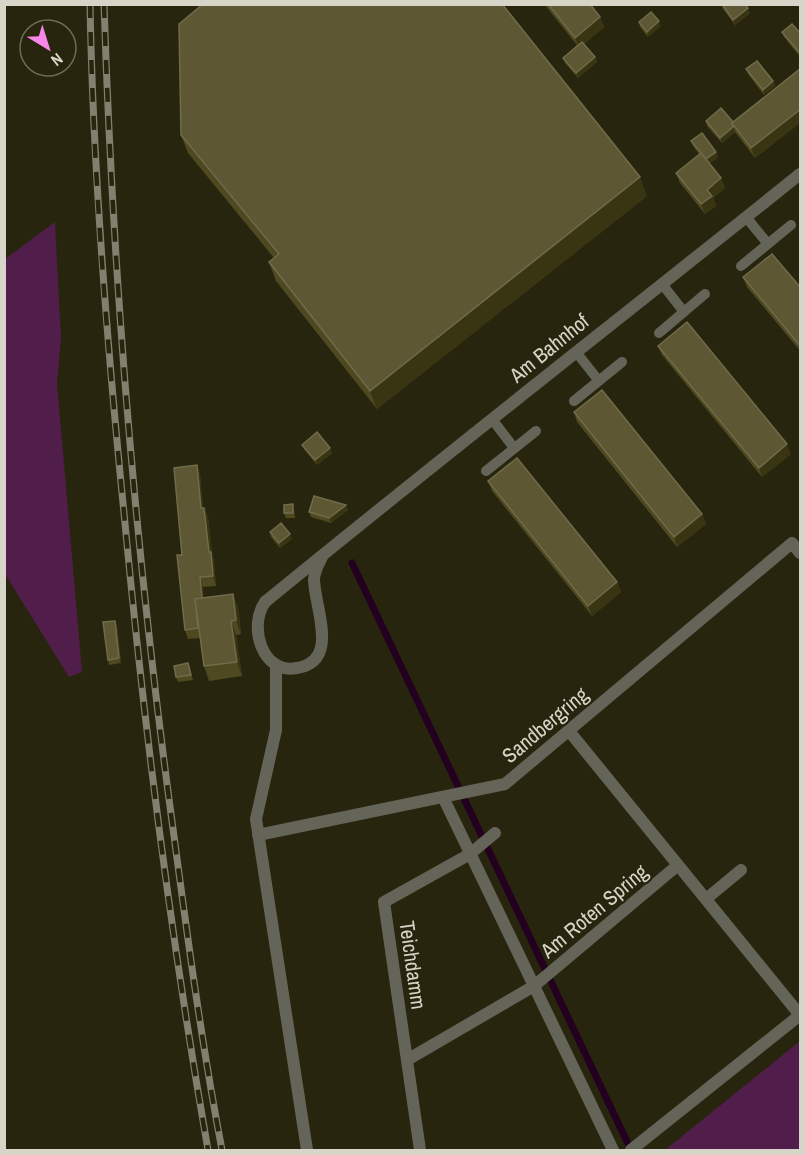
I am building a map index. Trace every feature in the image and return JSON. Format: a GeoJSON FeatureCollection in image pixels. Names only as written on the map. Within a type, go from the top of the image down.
{"type":"FeatureCollection","features":[{"type":"Feature","properties":{"kind":"street","name":"Am Bahnhof"},"geometry":{"type":"LineString","coordinates":[[276,665],[264,653],[260,644],[258,622],[265,602],[801,174]]}},
{"type":"Feature","properties":{"kind":"street","name":"Sandbergring"},"geometry":{"type":"LineString","coordinates":[[258,836],[505,784],[792,543],[801,553]]}},
{"type":"Feature","properties":{"kind":"street"},"geometry":{"type":"LineString","coordinates":[[307,1150],[256,819],[276,730],[276,665],[284,668],[302,667],[311,664],[321,651],[323,641],[314,579],[323,555]]}},
{"type":"Feature","properties":{"kind":"street","name":"Am Roten Spring"},"geometry":{"type":"LineString","coordinates":[[569,731],[800,1015]]}},
{"type":"Feature","properties":{"kind":"street"},"geometry":{"type":"LineString","coordinates":[[447,796],[470,854],[538,983],[613,1150]]}},
{"type":"Feature","properties":{"kind":"street","name":"Teichdamm"},"geometry":{"type":"LineString","coordinates":[[420,1150],[384,902],[470,854],[495,833]]}},
{"type":"Feature","properties":{"kind":"street","name":"Am Roten Spring"},"geometry":{"type":"LineString","coordinates":[[538,983],[678,865]]}},
{"type":"Feature","properties":{"kind":"street"},"geometry":{"type":"LineString","coordinates":[[706,899],[741,870]]}},
{"type":"Feature","properties":{"kind":"street"},"geometry":{"type":"LineString","coordinates":[[407,1060],[538,983]]}},
{"type":"Feature","properties":{"kind":"street"},"geometry":{"type":"LineString","coordinates":[[633,1148],[800,1015]]}},
{"type":"Feature","properties":{"kind":"lane"},"geometry":{"type":"LineString","coordinates":[[746,217],[768,244]]}},
{"type":"Feature","properties":{"kind":"lane"},"geometry":{"type":"LineString","coordinates":[[741,266],[791,225]]}},
{"type":"Feature","properties":{"kind":"lane"},"geometry":{"type":"LineString","coordinates":[[662,284],[684,312]]}},
{"type":"Feature","properties":{"kind":"lane"},"geometry":{"type":"LineString","coordinates":[[659,333],[705,294]]}},
{"type":"Feature","properties":{"kind":"lane"},"geometry":{"type":"LineString","coordinates":[[576,352],[599,381]]}},
{"type":"Feature","properties":{"kind":"lane"},"geometry":{"type":"LineString","coordinates":[[574,401],[622,362]]}},
{"type":"Feature","properties":{"kind":"lane"},"geometry":{"type":"LineString","coordinates":[[492,419],[514,448]]}},
{"type":"Feature","properties":{"kind":"lane"},"geometry":{"type":"LineString","coordinates":[[486,471],[536,431]]}},
{"type":"Feature","properties":{"kind":"shaded area"},"geometry":{"type":"Polygon","coordinates":[[[55,222],[61,339],[57,383],[82,672],[69,677],[5,574],[5,259],[55,222]]]}},
{"type":"Feature","properties":{"kind":"shaded area"},"geometry":{"type":"Polygon","coordinates":[[[800,1041],[800,1150],[665,1150],[800,1041]]]}},
{"type":"Feature","properties":{"kind":"building"},"geometry":{"type":"Polygon","coordinates":[[[203,4],[502,4],[640,177],[370,391],[269,262],[279,254],[181,135],[179,24],[203,4]]]}},
{"type":"Feature","properties":{"kind":"building"},"geometry":{"type":"Polygon","coordinates":[[[548,4],[590,4],[600,17],[575,38],[548,4]]]}},
{"type":"Feature","properties":{"kind":"building"},"geometry":{"type":"Polygon","coordinates":[[[722,4],[745,4],[748,8],[733,20],[722,4]]]}},
{"type":"Feature","properties":{"kind":"building"},"geometry":{"type":"Polygon","coordinates":[[[651,12],[659,21],[647,32],[639,22],[651,12]]]}},
{"type":"Feature","properties":{"kind":"building"},"geometry":{"type":"Polygon","coordinates":[[[792,24],[801,34],[799,52],[782,32],[792,24]]]}},
{"type":"Feature","properties":{"kind":"building"},"geometry":{"type":"Polygon","coordinates":[[[582,42],[595,57],[576,73],[563,58],[582,42]]]}},
{"type":"Feature","properties":{"kind":"building"},"geometry":{"type":"Polygon","coordinates":[[[757,61],[773,81],[763,90],[746,69],[757,61]]]}},
{"type":"Feature","properties":{"kind":"building"},"geometry":{"type":"Polygon","coordinates":[[[801,68],[801,109],[751,148],[732,123],[801,68]]]}},
{"type":"Feature","properties":{"kind":"building"},"geometry":{"type":"Polygon","coordinates":[[[721,108],[733,122],[733,127],[720,138],[706,121],[721,108]]]}},
{"type":"Feature","properties":{"kind":"building"},"geometry":{"type":"Polygon","coordinates":[[[702,133],[716,152],[706,159],[691,141],[702,133]]]}},
{"type":"Feature","properties":{"kind":"building"},"geometry":{"type":"Polygon","coordinates":[[[701,153],[721,178],[707,190],[712,196],[701,204],[676,173],[701,153]]]}},
{"type":"Feature","properties":{"kind":"building"},"geometry":{"type":"Polygon","coordinates":[[[772,254],[801,288],[801,347],[743,277],[772,254]]]}},
{"type":"Feature","properties":{"kind":"building"},"geometry":{"type":"Polygon","coordinates":[[[687,322],[787,444],[759,468],[658,346],[687,322]]]}},
{"type":"Feature","properties":{"kind":"building"},"geometry":{"type":"Polygon","coordinates":[[[602,390],[702,514],[674,537],[574,412],[602,390]]]}},
{"type":"Feature","properties":{"kind":"building"},"geometry":{"type":"Polygon","coordinates":[[[317,432],[330,448],[315,460],[302,445],[317,432]]]}},
{"type":"Feature","properties":{"kind":"building"},"geometry":{"type":"Polygon","coordinates":[[[517,458],[617,582],[588,606],[488,481],[517,458]]]}},
{"type":"Feature","properties":{"kind":"building"},"geometry":{"type":"Polygon","coordinates":[[[197,465],[201,508],[204,508],[213,576],[200,577],[202,598],[195,599],[198,628],[185,630],[177,555],[182,555],[174,468],[197,465]]]}},
{"type":"Feature","properties":{"kind":"building"},"geometry":{"type":"Polygon","coordinates":[[[314,496],[346,505],[329,518],[309,512],[314,496]]]}},
{"type":"Feature","properties":{"kind":"building"},"geometry":{"type":"Polygon","coordinates":[[[293,504],[293,513],[284,513],[284,505],[293,504]]]}},
{"type":"Feature","properties":{"kind":"building"},"geometry":{"type":"Polygon","coordinates":[[[281,523],[290,534],[279,543],[270,532],[281,523]]]}},
{"type":"Feature","properties":{"kind":"building"},"geometry":{"type":"Polygon","coordinates":[[[233,594],[236,620],[231,621],[237,662],[204,666],[195,599],[233,594]]]}},
{"type":"Feature","properties":{"kind":"building"},"geometry":{"type":"Polygon","coordinates":[[[115,621],[119,658],[108,660],[103,622],[115,621]]]}},
{"type":"Feature","properties":{"kind":"building"},"geometry":{"type":"Polygon","coordinates":[[[188,663],[191,675],[176,677],[174,666],[188,663]]]}},
{"type":"Feature","properties":{"kind":"waterway"},"geometry":{"type":"LineString","coordinates":[[352,563],[631,1150]]}},
{"type":"Feature","properties":{"kind":"railway"},"geometry":{"type":"LineString","coordinates":[[90,4],[94,131],[102,259],[132,593],[170,912],[208,1150]]}},
{"type":"Feature","properties":{"kind":"railway"},"geometry":{"type":"LineString","coordinates":[[104,4],[120,317],[148,629],[179,875],[222,1150]]}}]}
